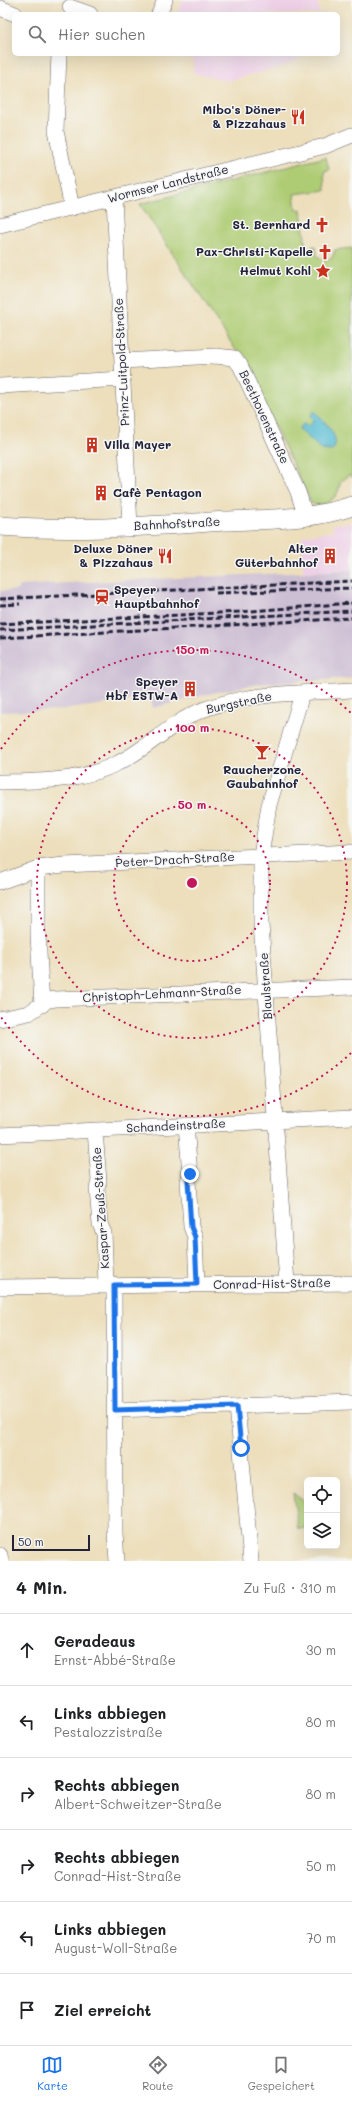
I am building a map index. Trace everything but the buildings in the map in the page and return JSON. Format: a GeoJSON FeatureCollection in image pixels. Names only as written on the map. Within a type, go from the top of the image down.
{"type":"FeatureCollection","features":[{"type":"Feature","properties":{"kind":"main road","name":"Bahnhofstraße"},"geometry":{"type":"LineString","coordinates":[[0,526],[55,528],[130,527],[303,517],[336,512],[352,506]]}},
{"type":"Feature","properties":{"kind":"street"},"geometry":{"type":"LineString","coordinates":[[160,12],[165,0]]}},
{"type":"Feature","properties":{"kind":"street"},"geometry":{"type":"LineString","coordinates":[[71,7],[85,12]]}},
{"type":"Feature","properties":{"kind":"street"},"geometry":{"type":"LineString","coordinates":[[0,8],[12,13]]}},
{"type":"Feature","properties":{"kind":"street"},"geometry":{"type":"LineString","coordinates":[[59,56],[56,130],[72,208]]}},
{"type":"Feature","properties":{"kind":"street","name":"Wormser Landstraße"},"geometry":{"type":"LineString","coordinates":[[336,143],[352,135]]}},
{"type":"Feature","properties":{"kind":"street","name":"Wormser Landstraße"},"geometry":{"type":"LineString","coordinates":[[0,225],[336,143],[352,142]]}},
{"type":"Feature","properties":{"kind":"street","name":"Prinz-Luitpold-Straße"},"geometry":{"type":"LineString","coordinates":[[114,198],[130,527]]}},
{"type":"Feature","properties":{"kind":"street","name":"Beethovenstraße"},"geometry":{"type":"LineString","coordinates":[[122,361],[216,356],[234,358],[240,365],[298,492],[303,508],[303,517]]}},
{"type":"Feature","properties":{"kind":"street"},"geometry":{"type":"LineString","coordinates":[[0,386],[123,379]]}},
{"type":"Feature","properties":{"kind":"street","name":"Burgstraße"},"geometry":{"type":"LineString","coordinates":[[0,782],[72,778],[94,774],[119,763],[170,728],[206,708],[251,698],[352,690]]}},
{"type":"Feature","properties":{"kind":"street","name":"Blaulstraße"},"geometry":{"type":"LineString","coordinates":[[287,1283],[261,924],[260,856],[269,805],[300,701],[300,693]]}},
{"type":"Feature","properties":{"kind":"street","name":"Peter-Drach-Straße"},"geometry":{"type":"LineString","coordinates":[[0,882],[38,868],[352,852]]}},
{"type":"Feature","properties":{"kind":"street"},"geometry":{"type":"LineString","coordinates":[[38,868],[38,934],[42,1005]]}},
{"type":"Feature","properties":{"kind":"street","name":"Christoph-Lehmann-Straße"},"geometry":{"type":"LineString","coordinates":[[0,1019],[29,1013],[48,1000],[56,999],[266,989],[352,987]]}},
{"type":"Feature","properties":{"kind":"street","name":"Schandeinstraße"},"geometry":{"type":"LineString","coordinates":[[0,1135],[352,1116]]}},
{"type":"Feature","properties":{"kind":"street"},"geometry":{"type":"LineString","coordinates":[[186,1124],[190,1174],[188,1181],[191,1227],[195,1237],[197,1284]]}},
{"type":"Feature","properties":{"kind":"street","name":"Kaspar-Zeuß-Straße"},"geometry":{"type":"LineString","coordinates":[[95,1131],[99,1181],[98,1196],[100,1224],[104,1233],[110,1285],[115,1410],[117,1561]]}},
{"type":"Feature","properties":{"kind":"street","name":"Conrad-Hist-Straße"},"geometry":{"type":"LineString","coordinates":[[0,1287],[352,1283]]}},
{"type":"Feature","properties":{"kind":"street"},"geometry":{"type":"LineString","coordinates":[[115,1410],[352,1402]]}},
{"type":"Feature","properties":{"kind":"street"},"geometry":{"type":"LineString","coordinates":[[237,1406],[251,1561]]}},
{"type":"Feature","properties":{"kind":"street"},"geometry":{"type":"LineString","coordinates":[[0,1555],[1,1561]]}},
{"type":"Feature","properties":{"kind":"shaded area"},"geometry":{"type":"Polygon","coordinates":[[[183,0],[317,0],[320,12],[178,12],[183,0]]]}},
{"type":"Feature","properties":{"kind":"shaded area"},"geometry":{"type":"Polygon","coordinates":[[[179,56],[304,56],[283,66],[228,81],[193,73],[194,60],[179,56]]]}},
{"type":"Feature","properties":{"kind":"shaded area"},"geometry":{"type":"Polygon","coordinates":[[[352,523],[352,570],[303,572],[302,536],[333,531],[333,524],[352,523]]]}},
{"type":"Feature","properties":{"kind":"shaded area"},"geometry":{"type":"Polygon","coordinates":[[[352,570],[352,678],[259,684],[221,691],[153,708],[150,698],[60,710],[0,712],[0,591],[19,590],[19,586],[67,583],[352,570]]]}},
{"type":"Feature","properties":{"kind":"green space"},"geometry":{"type":"Polygon","coordinates":[[[326,157],[329,170],[324,171],[325,190],[294,194],[296,210],[301,209],[306,247],[316,246],[317,256],[326,261],[332,258],[335,250],[352,248],[352,478],[349,475],[340,483],[335,497],[327,503],[317,505],[312,504],[245,364],[140,204],[326,157]]]}},
{"type":"Feature","properties":{"kind":"green space"},"geometry":{"type":"Polygon","coordinates":[[[293,1493],[304,1502],[304,1528],[298,1529],[293,1493]]]}},
{"type":"Feature","properties":{"kind":"water"},"geometry":{"type":"Polygon","coordinates":[[[314,411],[334,435],[335,446],[332,451],[322,450],[299,429],[303,424],[308,426],[312,423],[313,419],[310,416],[314,411]]]}},
{"type":"Feature","properties":{"kind":"railway"},"geometry":{"type":"LineString","coordinates":[[0,599],[352,581]]}},
{"type":"Feature","properties":{"kind":"railway"},"geometry":{"type":"LineString","coordinates":[[216,593],[352,588]]}},
{"type":"Feature","properties":{"kind":"railway"},"geometry":{"type":"LineString","coordinates":[[0,624],[239,612],[352,603]]}},
{"type":"Feature","properties":{"kind":"railway"},"geometry":{"type":"LineString","coordinates":[[0,605],[20,604]]}},
{"type":"Feature","properties":{"kind":"railway"},"geometry":{"type":"LineString","coordinates":[[0,630],[352,611]]}},
{"type":"Feature","properties":{"kind":"railway"},"geometry":{"type":"LineString","coordinates":[[0,638],[352,618]]}},
{"type":"Feature","properties":{"kind":"place","name":"Mibo's Döner- & Pizzahaus"},"geometry":{"type":"Point","coordinates":[298,117]}},
{"type":"Feature","properties":{"kind":"place","name":"St. Bernhard"},"geometry":{"type":"Point","coordinates":[322,225]}},
{"type":"Feature","properties":{"kind":"place","name":"Pax-Christi-Kapelle"},"geometry":{"type":"Point","coordinates":[325,252]}},
{"type":"Feature","properties":{"kind":"place","name":"Helmut Kohl"},"geometry":{"type":"Point","coordinates":[323,271]}},
{"type":"Feature","properties":{"kind":"place","name":"Villa Mayer"},"geometry":{"type":"Point","coordinates":[92,445]}},
{"type":"Feature","properties":{"kind":"place","name":"Cafè Pentagon"},"geometry":{"type":"Point","coordinates":[101,493]}},
{"type":"Feature","properties":{"kind":"place","name":"Deluxe Döner & Pizzahaus"},"geometry":{"type":"Point","coordinates":[165,556]}},
{"type":"Feature","properties":{"kind":"place","name":"Alter Güterbahnhof"},"geometry":{"type":"Point","coordinates":[330,556]}},
{"type":"Feature","properties":{"kind":"place","name":"Speyer Hauptbahnhof"},"geometry":{"type":"Point","coordinates":[102,597]}},
{"type":"Feature","properties":{"kind":"place","name":"Speyer Hbf ESTW-A"},"geometry":{"type":"Point","coordinates":[190,689]}},
{"type":"Feature","properties":{"kind":"place","name":"Raucherzone Gaubahnhof"},"geometry":{"type":"Point","coordinates":[262,752]}},
{"type":"Feature","properties":{"kind":"route"},"geometry":{"type":"LineString","coordinates":[[190,1174],[188,1181],[191,1227],[195,1237],[197,1284],[114,1285],[115,1410],[237,1406],[241,1448]]}}]}
